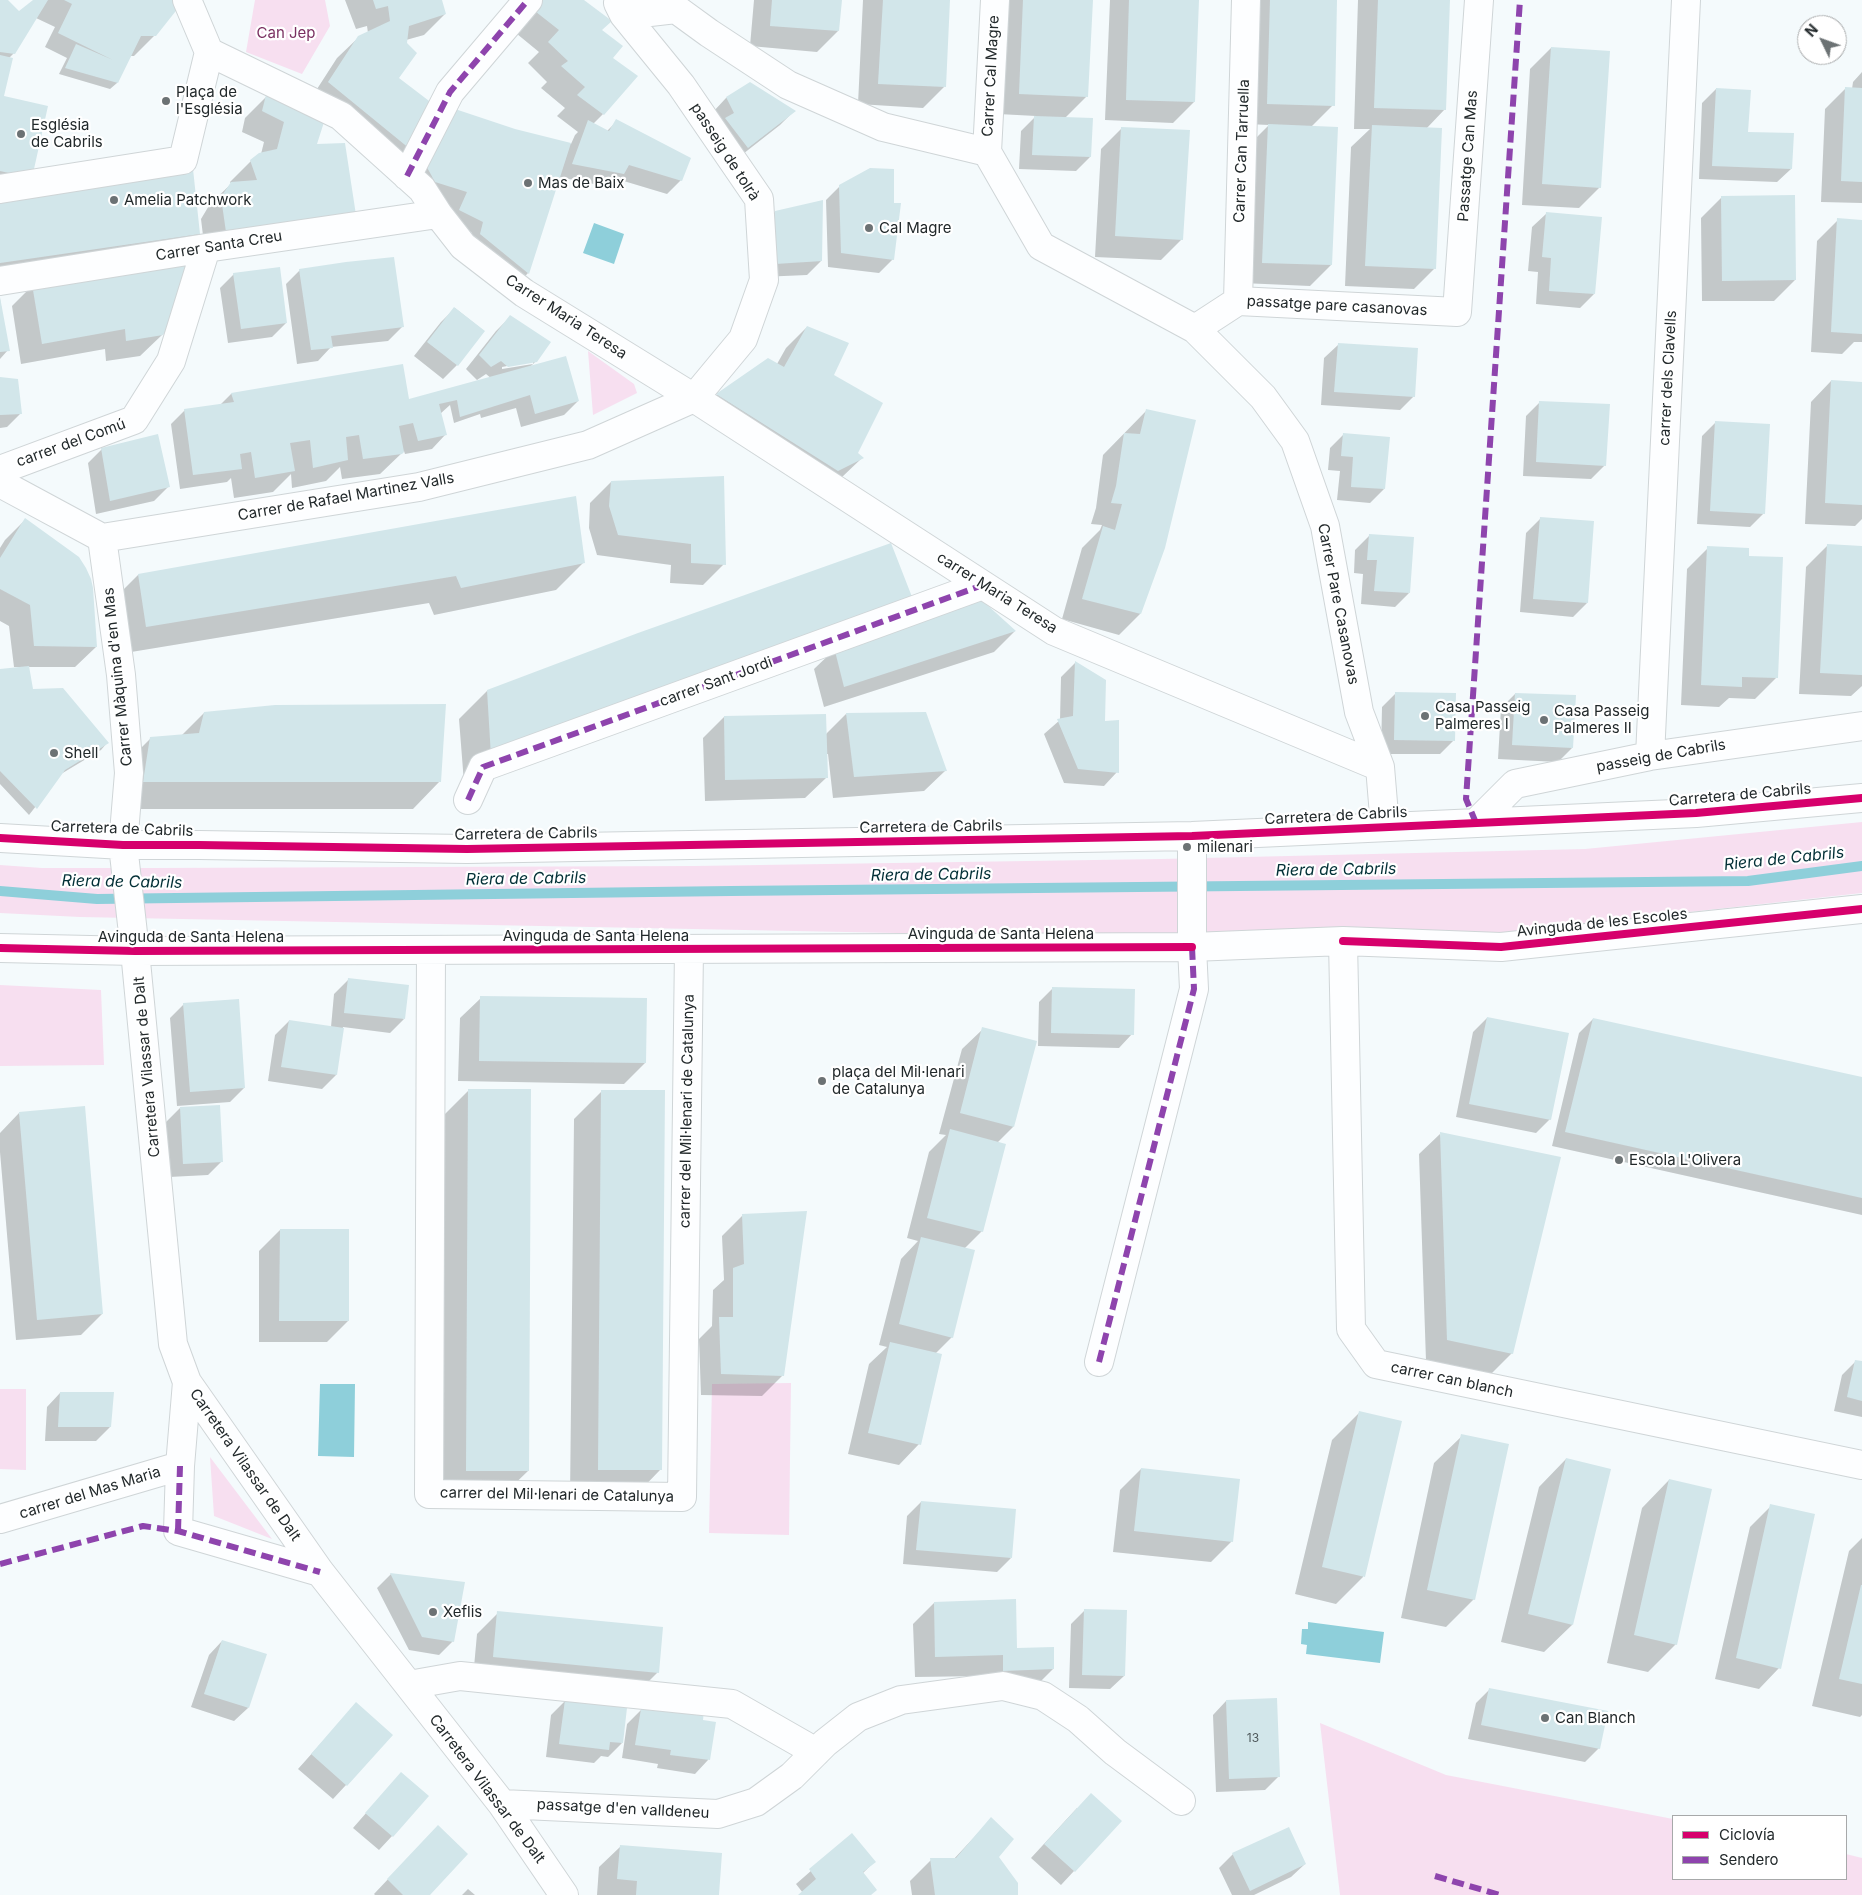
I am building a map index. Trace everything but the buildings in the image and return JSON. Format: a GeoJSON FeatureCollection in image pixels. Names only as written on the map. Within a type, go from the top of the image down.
{"type":"FeatureCollection","features":[{"type":"Feature","properties":{"kind":"street"},"geometry":{"type":"LineString","coordinates":[[0,189],[182,160],[209,52],[187,0]]}},
{"type":"Feature","properties":{"kind":"street"},"geometry":{"type":"LineString","coordinates":[[407,176],[450,92],[528,0]]}},
{"type":"Feature","properties":{"kind":"street","name":"Carrer Cal Magre"},"geometry":{"type":"LineString","coordinates":[[987,152],[995,0]]}},
{"type":"Feature","properties":{"kind":"street","name":"Carrer Can Tarruella"},"geometry":{"type":"LineString","coordinates":[[1238,301],[1246,0]]}},
{"type":"Feature","properties":{"kind":"street","name":"Passatge Can Mas"},"geometry":{"type":"LineString","coordinates":[[1457,312],[1479,0]]}},
{"type":"Feature","properties":{"kind":"street","name":"carrer dels Clavells"},"geometry":{"type":"LineString","coordinates":[[1650,756],[1686,0]]}},
{"type":"Feature","properties":{"kind":"street"},"geometry":{"type":"LineString","coordinates":[[621,8],[677,5],[709,33],[788,85],[883,127],[987,152],[1041,246],[1194,329]]}},
{"type":"Feature","properties":{"kind":"street","name":"passeig de tolrà"},"geometry":{"type":"LineString","coordinates":[[621,8],[681,85],[759,200],[764,280],[743,339],[694,398]]}},
{"type":"Feature","properties":{"kind":"street","name":"Carrer Maria Teresa"},"geometry":{"type":"LineString","coordinates":[[209,52],[341,116],[422,189],[438,214],[463,246],[524,294],[694,398]]}},
{"type":"Feature","properties":{"kind":"street","name":"Carrer Santa Creu"},"geometry":{"type":"LineString","coordinates":[[0,281],[438,214]]}},
{"type":"Feature","properties":{"kind":"street","name":"carrer del Comú"},"geometry":{"type":"LineString","coordinates":[[0,470],[134,420],[171,361],[206,248]]}},
{"type":"Feature","properties":{"kind":"street","name":"passatge pare casanovas"},"geometry":{"type":"LineString","coordinates":[[1194,329],[1238,301],[1457,312]]}},
{"type":"Feature","properties":{"kind":"street","name":"Carrer Pare Casanovas"},"geometry":{"type":"LineString","coordinates":[[1194,329],[1263,397],[1295,441],[1325,526],[1359,712],[1380,767],[1385,827]]}},
{"type":"Feature","properties":{"kind":"street","name":"Carrer de Rafael Martinez Valls"},"geometry":{"type":"LineString","coordinates":[[102,538],[419,487],[588,445],[694,398]]}},
{"type":"Feature","properties":{"kind":"street","name":"carrer Maria Teresa"},"geometry":{"type":"LineString","coordinates":[[694,398],[1054,631],[1380,767]]}},
{"type":"Feature","properties":{"kind":"street"},"geometry":{"type":"LineString","coordinates":[[0,483],[102,538]]}},
{"type":"Feature","properties":{"kind":"street","name":"Carrer Màquina d'en Mas"},"geometry":{"type":"LineString","coordinates":[[102,538],[121,675],[129,773],[124,854]]}},
{"type":"Feature","properties":{"kind":"street","name":"carrer Sant Jordi"},"geometry":{"type":"LineString","coordinates":[[468,800],[483,768],[983,585]]}},
{"type":"Feature","properties":{"kind":"street","name":"passeig de Cabrils"},"geometry":{"type":"LineString","coordinates":[[1476,823],[1515,784],[1650,756],[1862,726]]}},
{"type":"Feature","properties":{"kind":"street","name":"Carretera de Cabrils"},"geometry":{"type":"LineString","coordinates":[[0,838],[124,854],[199,845],[467,849],[1192,845],[1385,827],[1696,814],[1862,798]]}},
{"type":"Feature","properties":{"kind":"street"},"geometry":{"type":"LineString","coordinates":[[1099,1362],[1194,989],[1192,845]]}},
{"type":"Feature","properties":{"kind":"street"},"geometry":{"type":"LineString","coordinates":[[124,854],[134,939]]}},
{"type":"Feature","properties":{"kind":"street","name":"Avinguda de les Escoles"},"geometry":{"type":"LineString","coordinates":[[1192,937],[1502,947],[1862,909]]}},
{"type":"Feature","properties":{"kind":"street","name":"Avinguda de Santa Helena"},"geometry":{"type":"LineString","coordinates":[[0,948],[134,939],[431,950],[689,949],[1192,937]]}},
{"type":"Feature","properties":{"kind":"street","name":"Carretera Vilassar de Dalt"},"geometry":{"type":"LineString","coordinates":[[134,939],[173,1344],[187,1382],[320,1572],[502,1804],[564,1895]]}},
{"type":"Feature","properties":{"kind":"street","name":"carrer can blanch"},"geometry":{"type":"LineString","coordinates":[[1344,941],[1352,1329],[1376,1364],[1862,1465]]}},
{"type":"Feature","properties":{"kind":"street","name":"carrer del Mil·lenari de Catalunya"},"geometry":{"type":"LineString","coordinates":[[431,950],[429,1494],[682,1497],[689,949]]}},
{"type":"Feature","properties":{"kind":"street"},"geometry":{"type":"LineString","coordinates":[[187,1382],[180,1466],[178,1530],[320,1572]]}},
{"type":"Feature","properties":{"kind":"street","name":"carrer del Mas Maria"},"geometry":{"type":"LineString","coordinates":[[0,1519],[180,1466]]}},
{"type":"Feature","properties":{"kind":"street"},"geometry":{"type":"LineString","coordinates":[[409,1685],[460,1676],[732,1704],[816,1752]]}},
{"type":"Feature","properties":{"kind":"street","name":"passatge d'en valldeneu"},"geometry":{"type":"LineString","coordinates":[[502,1804],[718,1814],[756,1802],[792,1776],[825,1743],[858,1717],[901,1700],[1003,1686],[1042,1696],[1078,1719],[1115,1752],[1181,1801]]}},
{"type":"Feature","properties":{"kind":"green space","name":"Can Jep"},"geometry":{"type":"Polygon","coordinates":[[[255,0],[325,0],[330,26],[302,74],[246,52],[255,0]]]}},
{"type":"Feature","properties":{"kind":"green space"},"geometry":{"type":"Polygon","coordinates":[[[588,351],[634,384],[637,393],[593,415],[588,351]]]}},
{"type":"Feature","properties":{"kind":"green space"},"geometry":{"type":"Polygon","coordinates":[[[1862,822],[1862,893],[1490,934],[1204,939],[80,917],[0,913],[0,865],[42,868],[693,866],[1161,859],[1585,849],[1862,822]]]}},
{"type":"Feature","properties":{"kind":"green space"},"geometry":{"type":"Polygon","coordinates":[[[0,985],[101,990],[104,1065],[0,1066],[0,985]]]}},
{"type":"Feature","properties":{"kind":"green space"},"geometry":{"type":"Polygon","coordinates":[[[791,1383],[789,1535],[709,1533],[712,1384],[791,1383]]]}},
{"type":"Feature","properties":{"kind":"green space"},"geometry":{"type":"Polygon","coordinates":[[[0,1389],[26,1389],[26,1470],[0,1469],[0,1389]]]}},
{"type":"Feature","properties":{"kind":"green space"},"geometry":{"type":"Polygon","coordinates":[[[210,1457],[272,1539],[214,1516],[210,1457]]]}},
{"type":"Feature","properties":{"kind":"green space"},"geometry":{"type":"Polygon","coordinates":[[[1320,1723],[1446,1775],[1672,1819],[1672,1880],[1847,1880],[1847,1854],[1862,1858],[1862,1895],[1340,1895],[1320,1723]]]}},
{"type":"Feature","properties":{"kind":"water"},"geometry":{"type":"Polygon","coordinates":[[[594,223],[624,234],[614,264],[583,253],[594,223]]]}},
{"type":"Feature","properties":{"kind":"water"},"geometry":{"type":"Polygon","coordinates":[[[320,1384],[355,1384],[354,1457],[318,1456],[320,1384]]]}},
{"type":"Feature","properties":{"kind":"water"},"geometry":{"type":"Polygon","coordinates":[[[1308,1622],[1384,1632],[1380,1663],[1306,1654],[1307,1645],[1301,1644],[1302,1629],[1308,1629],[1308,1622]]]}},
{"type":"Feature","properties":{"kind":"waterway","name":"Riera de Cabrils"},"geometry":{"type":"LineString","coordinates":[[0,891],[97,899],[1748,881],[1862,866]]}},
{"type":"Feature","properties":{"kind":"marked path"},"geometry":{"type":"LineString","coordinates":[[407,176],[450,92],[528,0]]}},
{"type":"Feature","properties":{"kind":"marked path"},"geometry":{"type":"LineString","coordinates":[[1476,823],[1466,799],[1520,0]]}},
{"type":"Feature","properties":{"kind":"marked path"},"geometry":{"type":"LineString","coordinates":[[468,800],[483,767],[983,585]]}},
{"type":"Feature","properties":{"kind":"marked path"},"geometry":{"type":"LineString","coordinates":[[1099,1362],[1194,989],[1192,947]]}},
{"type":"Feature","properties":{"kind":"marked path"},"geometry":{"type":"LineString","coordinates":[[178,1531],[180,1466]]}},
{"type":"Feature","properties":{"kind":"marked path"},"geometry":{"type":"LineString","coordinates":[[0,1564],[143,1526],[178,1531],[320,1572]]}},
{"type":"Feature","properties":{"kind":"marked path"},"geometry":{"type":"LineString","coordinates":[[1435,1876],[1500,1895]]}},
{"type":"Feature","properties":{"kind":"cycle path"},"geometry":{"type":"LineString","coordinates":[[0,838],[123,845],[467,849],[1192,836],[1696,813],[1862,798]]}},
{"type":"Feature","properties":{"kind":"cycle path"},"geometry":{"type":"LineString","coordinates":[[1343,941],[1501,947],[1862,909]]}},
{"type":"Feature","properties":{"kind":"cycle path"},"geometry":{"type":"LineString","coordinates":[[0,948],[135,951],[1192,947]]}},
{"type":"Feature","properties":{"kind":"place","name":"Plaça de l'Església"},"geometry":{"type":"Point","coordinates":[166,101]}},
{"type":"Feature","properties":{"kind":"place","name":"Església de Cabrils"},"geometry":{"type":"Point","coordinates":[21,134]}},
{"type":"Feature","properties":{"kind":"place","name":"Mas de Baix"},"geometry":{"type":"Point","coordinates":[528,183]}},
{"type":"Feature","properties":{"kind":"place","name":"Amelia Patchwork"},"geometry":{"type":"Point","coordinates":[114,200]}},
{"type":"Feature","properties":{"kind":"place","name":"Cal Magre"},"geometry":{"type":"Point","coordinates":[869,228]}},
{"type":"Feature","properties":{"kind":"place","name":"Casa Passeig Palmeres I"},"geometry":{"type":"Point","coordinates":[1425,716]}},
{"type":"Feature","properties":{"kind":"place","name":"Casa Passeig Palmeres II"},"geometry":{"type":"Point","coordinates":[1544,720]}},
{"type":"Feature","properties":{"kind":"place","name":"Shell"},"geometry":{"type":"Point","coordinates":[54,753]}},
{"type":"Feature","properties":{"kind":"place","name":"milenari"},"geometry":{"type":"Point","coordinates":[1187,847]}},
{"type":"Feature","properties":{"kind":"place","name":"plaça del Mil·lenari de Catalunya"},"geometry":{"type":"Point","coordinates":[822,1081]}},
{"type":"Feature","properties":{"kind":"place","name":"Escola L'Olivera"},"geometry":{"type":"Point","coordinates":[1619,1160]}},
{"type":"Feature","properties":{"kind":"place","name":"Xeflis"},"geometry":{"type":"Point","coordinates":[433,1612]}},
{"type":"Feature","properties":{"kind":"place","name":"Can Blanch"},"geometry":{"type":"Point","coordinates":[1545,1718]}}]}
